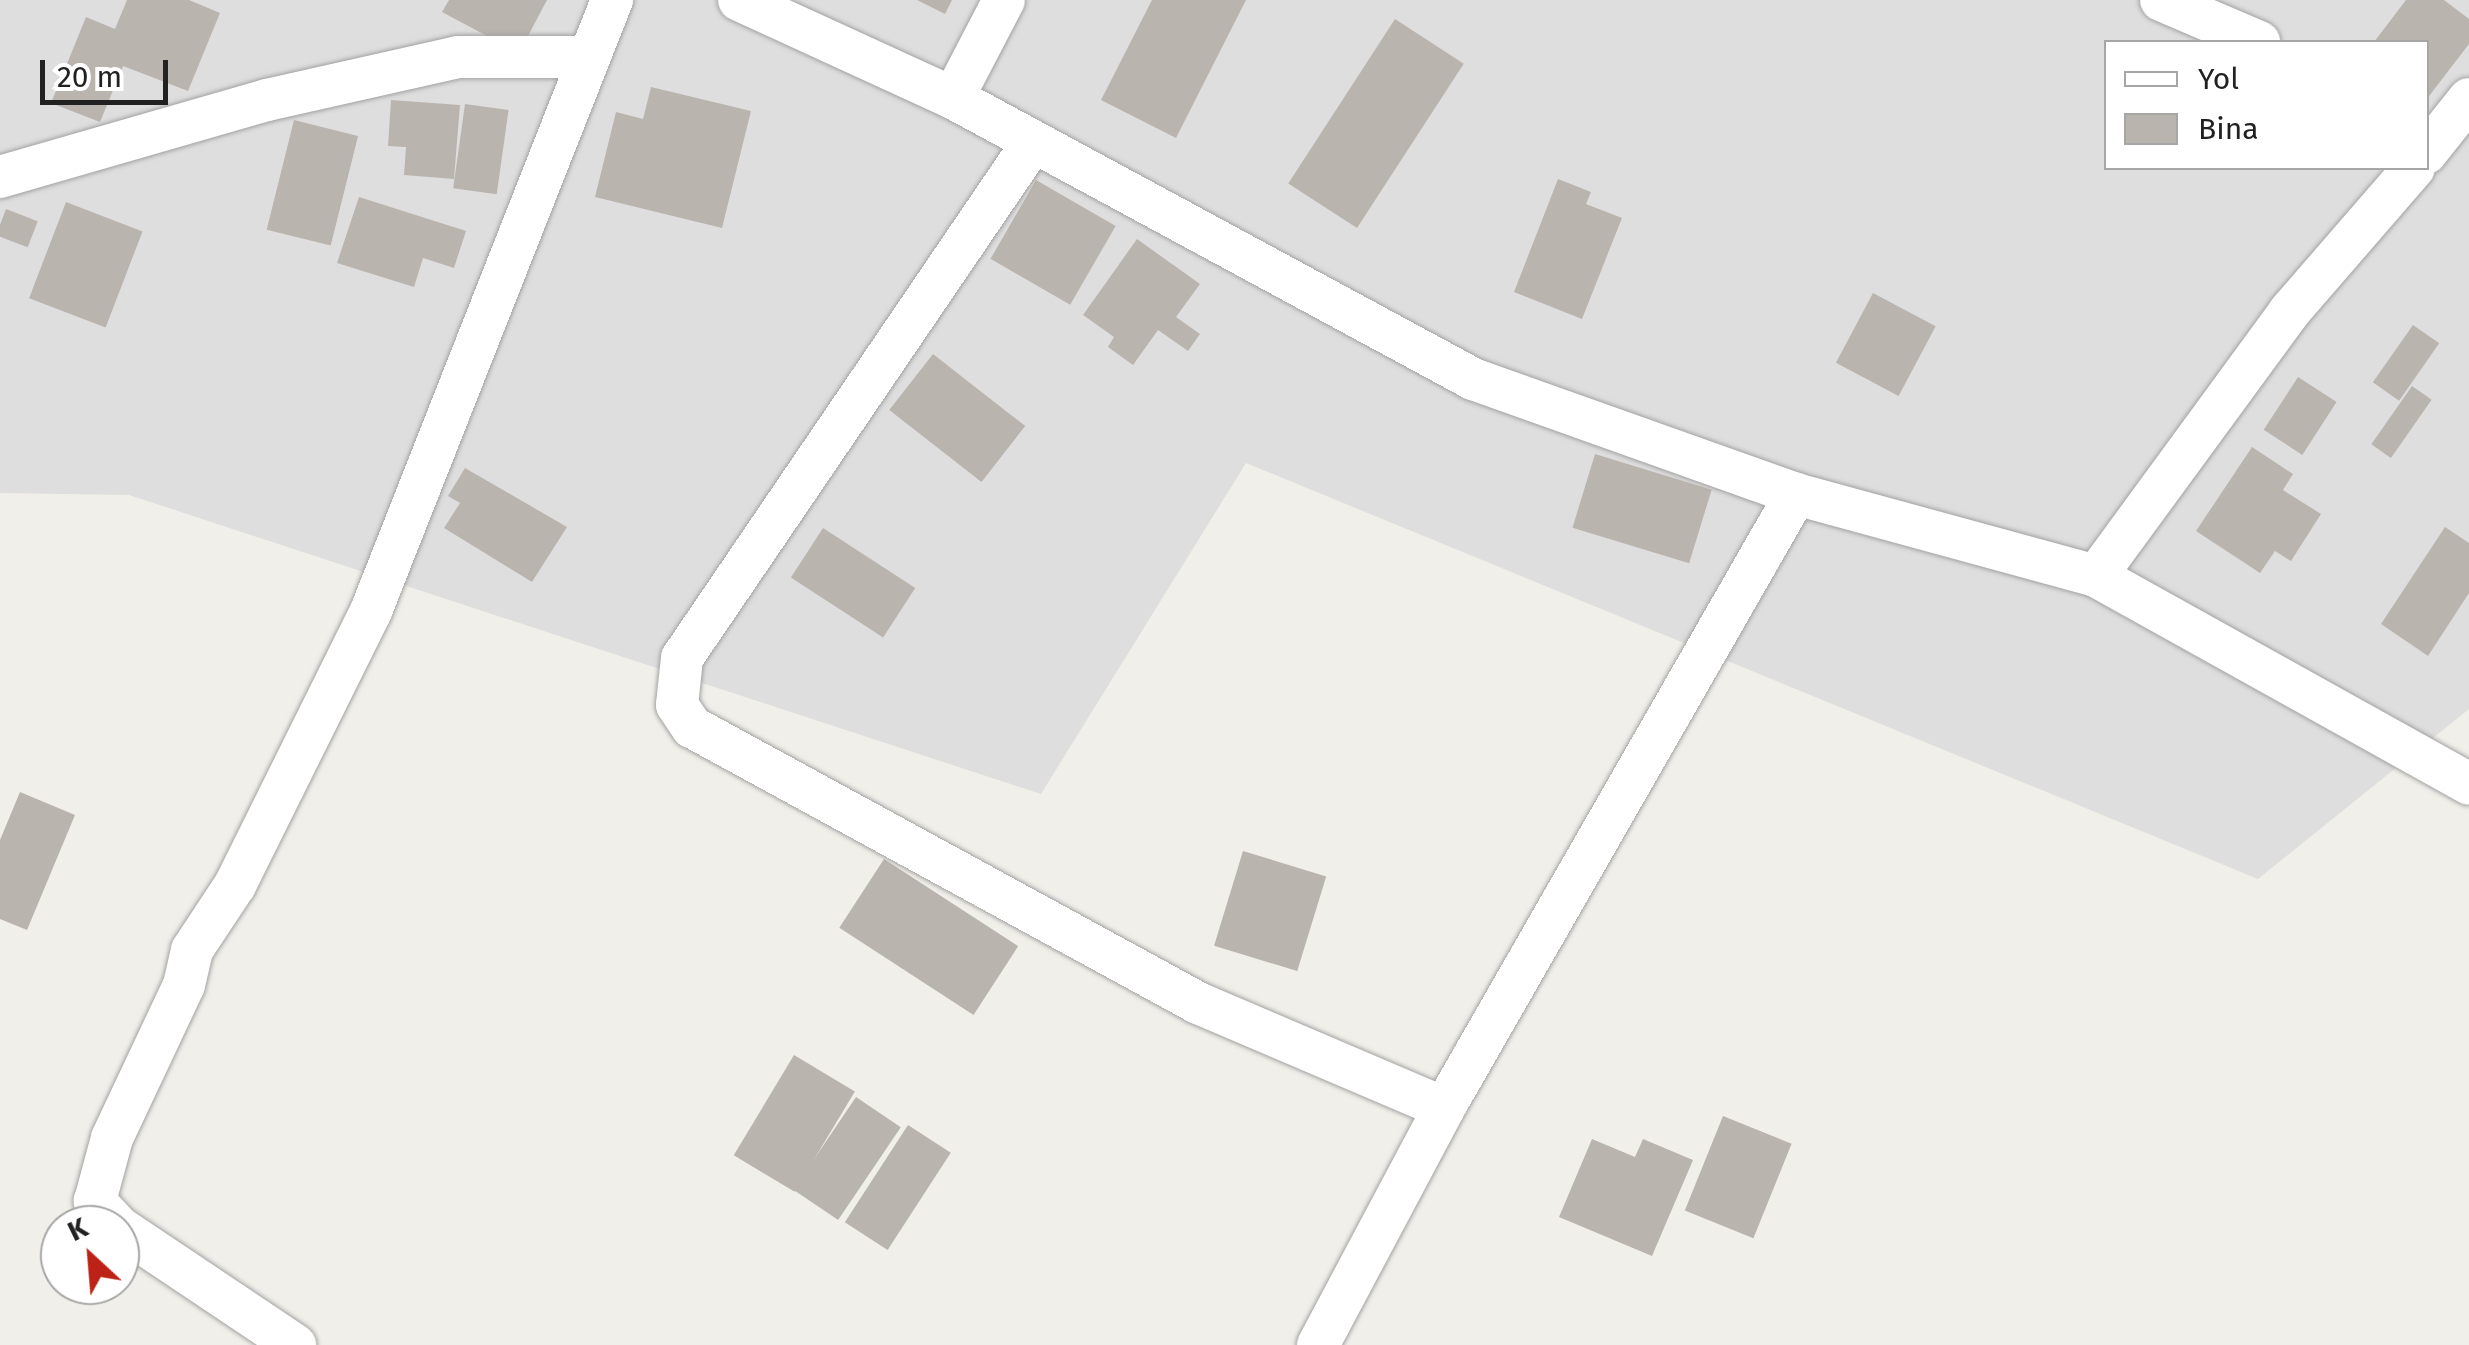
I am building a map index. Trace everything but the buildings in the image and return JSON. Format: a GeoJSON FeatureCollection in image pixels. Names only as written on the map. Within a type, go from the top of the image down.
{"type":"FeatureCollection","features":[{"type":"Feature","properties":{"kind":"street"},"geometry":{"type":"LineString","coordinates":[[100,1205],[96,1201],[112,1138],[184,985],[192,950],[235,885],[371,611],[612,0]]}},
{"type":"Feature","properties":{"kind":"street"},"geometry":{"type":"LineString","coordinates":[[739,0],[952,98],[1031,145],[1473,380],[1796,494],[2096,576],[2469,784]]}},
{"type":"Feature","properties":{"kind":"street"},"geometry":{"type":"LineString","coordinates":[[952,98],[1004,0]]}},
{"type":"Feature","properties":{"kind":"street"},"geometry":{"type":"LineString","coordinates":[[2161,0],[2254,40]]}},
{"type":"Feature","properties":{"kind":"street"},"geometry":{"type":"LineString","coordinates":[[0,177],[267,100],[458,57],[588,57]]}},
{"type":"Feature","properties":{"kind":"street"},"geometry":{"type":"LineString","coordinates":[[2429,145],[2469,99]]}},
{"type":"Feature","properties":{"kind":"street"},"geometry":{"type":"LineString","coordinates":[[1031,145],[682,658],[676,705],[692,727],[1163,987],[1444,1108]]}},
{"type":"Feature","properties":{"kind":"street"},"geometry":{"type":"LineString","coordinates":[[2096,576],[2290,311],[2408,170]]}},
{"type":"Feature","properties":{"kind":"street"},"geometry":{"type":"LineString","coordinates":[[1318,1345],[1444,1108],[1796,494]]}},
{"type":"Feature","properties":{"kind":"street"},"geometry":{"type":"LineString","coordinates":[[140,1240],[295,1345]]}},
{"type":"Feature","properties":{"kind":"shaded area"},"geometry":{"type":"Polygon","coordinates":[[[0,0],[2469,0],[2469,709],[2258,879],[1246,463],[1041,794],[129,495],[0,493],[0,0]]]}}]}
